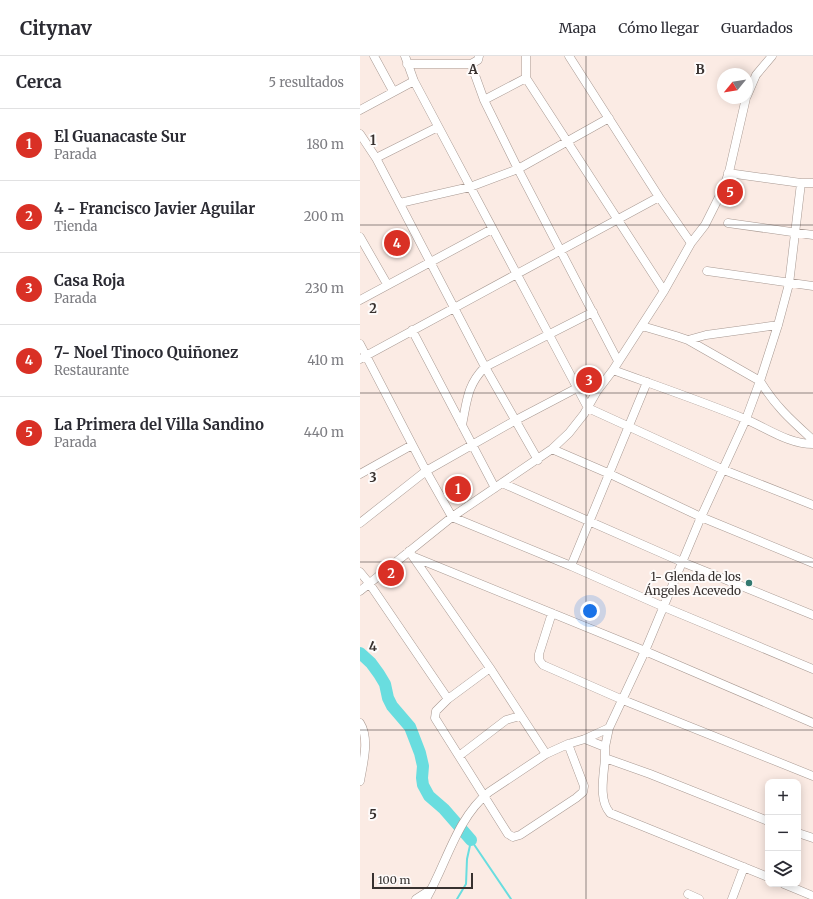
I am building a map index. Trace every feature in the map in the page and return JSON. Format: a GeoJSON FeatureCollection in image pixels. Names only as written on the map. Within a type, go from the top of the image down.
{"type":"FeatureCollection","features":[{"type":"Feature","properties":{"kind":"street"},"geometry":{"type":"LineString","coordinates":[[374,56],[393,91]]}},
{"type":"Feature","properties":{"kind":"street"},"geometry":{"type":"LineString","coordinates":[[405,56],[414,81],[588,408],[724,470],[813,505]]}},
{"type":"Feature","properties":{"kind":"street"},"geometry":{"type":"LineString","coordinates":[[408,64],[471,64],[478,60],[479,56]]}},
{"type":"Feature","properties":{"kind":"street"},"geometry":{"type":"LineString","coordinates":[[526,56],[526,78],[664,291]]}},
{"type":"Feature","properties":{"kind":"street"},"geometry":{"type":"LineString","coordinates":[[569,56],[659,197],[691,243]]}},
{"type":"Feature","properties":{"kind":"street"},"geometry":{"type":"LineString","coordinates":[[753,82],[756,75],[772,56]]}},
{"type":"Feature","properties":{"kind":"street"},"geometry":{"type":"LineString","coordinates":[[471,64],[484,100],[518,169],[618,361]]}},
{"type":"Feature","properties":{"kind":"street"},"geometry":{"type":"LineString","coordinates":[[484,100],[526,78]]}},
{"type":"Feature","properties":{"kind":"street"},"geometry":{"type":"LineString","coordinates":[[360,110],[414,81]]}},
{"type":"Feature","properties":{"kind":"street"},"geometry":{"type":"LineString","coordinates":[[360,591],[411,554],[452,517],[538,460],[569,433],[588,408],[642,326],[691,243],[705,225],[723,189],[745,104]]}},
{"type":"Feature","properties":{"kind":"street"},"geometry":{"type":"LineString","coordinates":[[400,203],[470,187],[518,169],[609,118]]}},
{"type":"Feature","properties":{"kind":"street"},"geometry":{"type":"LineString","coordinates":[[376,158],[438,127]]}},
{"type":"Feature","properties":{"kind":"street"},"geometry":{"type":"LineString","coordinates":[[360,134],[376,158],[485,367],[538,460]]}},
{"type":"Feature","properties":{"kind":"street"},"geometry":{"type":"LineString","coordinates":[[728,173],[801,183],[813,183]]}},
{"type":"Feature","properties":{"kind":"street"},"geometry":{"type":"LineString","coordinates":[[765,876],[610,813],[604,807],[603,795],[605,747],[609,728],[664,608],[682,562],[746,419],[760,381],[778,326],[789,284],[801,183]]}},
{"type":"Feature","properties":{"kind":"street"},"geometry":{"type":"LineString","coordinates":[[363,357],[659,197]]}},
{"type":"Feature","properties":{"kind":"street"},"geometry":{"type":"LineString","coordinates":[[728,223],[813,235]]}},
{"type":"Feature","properties":{"kind":"street"},"geometry":{"type":"LineString","coordinates":[[360,300],[387,284],[492,229]]}},
{"type":"Feature","properties":{"kind":"street"},"geometry":{"type":"LineString","coordinates":[[360,237],[387,284]]}},
{"type":"Feature","properties":{"kind":"street"},"geometry":{"type":"LineString","coordinates":[[707,271],[789,284],[813,286]]}},
{"type":"Feature","properties":{"kind":"street"},"geometry":{"type":"LineString","coordinates":[[462,425],[470,388],[476,376],[485,367],[593,312]]}},
{"type":"Feature","properties":{"kind":"street"},"geometry":{"type":"LineString","coordinates":[[642,326],[688,340],[760,381],[770,398],[780,410],[813,440]]}},
{"type":"Feature","properties":{"kind":"street"},"geometry":{"type":"LineString","coordinates":[[688,340],[706,335],[778,326]]}},
{"type":"Feature","properties":{"kind":"street"},"geometry":{"type":"LineString","coordinates":[[412,330],[495,488]]}},
{"type":"Feature","properties":{"kind":"street"},"geometry":{"type":"LineString","coordinates":[[360,344],[363,357],[452,517],[571,566],[664,608],[813,670]]}},
{"type":"Feature","properties":{"kind":"street"},"geometry":{"type":"LineString","coordinates":[[613,370],[746,419],[782,437],[806,444],[813,444]]}},
{"type":"Feature","properties":{"kind":"street"},"geometry":{"type":"LineString","coordinates":[[571,566],[647,382]]}},
{"type":"Feature","properties":{"kind":"street"},"geometry":{"type":"LineString","coordinates":[[360,523],[426,471],[516,420],[577,388]]}},
{"type":"Feature","properties":{"kind":"street"},"geometry":{"type":"LineString","coordinates":[[360,474],[412,445]]}},
{"type":"Feature","properties":{"kind":"street"},"geometry":{"type":"LineString","coordinates":[[552,449],[702,517],[813,563]]}},
{"type":"Feature","properties":{"kind":"street"},"geometry":{"type":"LineString","coordinates":[[502,483],[682,562],[813,615]]}},
{"type":"Feature","properties":{"kind":"street"},"geometry":{"type":"LineString","coordinates":[[411,554],[645,651],[813,723]]}},
{"type":"Feature","properties":{"kind":"street"},"geometry":{"type":"LineString","coordinates":[[411,554],[490,668],[546,754]]}},
{"type":"Feature","properties":{"kind":"street"},"geometry":{"type":"LineString","coordinates":[[360,572],[448,699]]}},
{"type":"Feature","properties":{"kind":"street"},"geometry":{"type":"LineString","coordinates":[[552,612],[539,654],[543,665],[623,700],[813,776]]}},
{"type":"Feature","properties":{"kind":"street"},"geometry":{"type":"LineString","coordinates":[[490,668],[448,699],[436,711],[435,718],[508,834],[513,837],[520,835],[583,792],[584,786],[568,744]]}},
{"type":"Feature","properties":{"kind":"street"},"geometry":{"type":"LineString","coordinates":[[506,720],[513,704]]}},
{"type":"Feature","properties":{"kind":"street"},"geometry":{"type":"LineString","coordinates":[[459,756],[506,720],[520,716]]}},
{"type":"Feature","properties":{"kind":"street"},"geometry":{"type":"LineString","coordinates":[[360,722],[365,740],[365,756],[360,781]]}},
{"type":"Feature","properties":{"kind":"street"},"geometry":{"type":"LineString","coordinates":[[426,899],[457,833],[470,811],[484,796],[546,754],[609,728]]}},
{"type":"Feature","properties":{"kind":"street"},"geometry":{"type":"LineString","coordinates":[[585,739],[605,747]]}},
{"type":"Feature","properties":{"kind":"street"},"geometry":{"type":"LineString","coordinates":[[605,758],[650,774],[765,820]]}},
{"type":"Feature","properties":{"kind":"street"},"geometry":{"type":"LineString","coordinates":[[801,834],[813,838]]}},
{"type":"Feature","properties":{"kind":"street"},"geometry":{"type":"LineString","coordinates":[[732,899],[744,867]]}},
{"type":"Feature","properties":{"kind":"street"},"geometry":{"type":"LineString","coordinates":[[790,887],[808,896]]}},
{"type":"Feature","properties":{"kind":"street"},"geometry":{"type":"LineString","coordinates":[[416,899],[432,888]]}},
{"type":"Feature","properties":{"kind":"street"},"geometry":{"type":"LineString","coordinates":[[688,894],[699,899]]}},
{"type":"Feature","properties":{"kind":"waterway"},"geometry":{"type":"LineString","coordinates":[[360,653],[371,663],[379,674],[385,684],[388,698],[392,706],[410,727],[420,753],[423,766],[423,785],[429,796],[444,809],[471,840]]}},
{"type":"Feature","properties":{"kind":"waterway"},"geometry":{"type":"LineString","coordinates":[[471,840],[511,899]]}},
{"type":"Feature","properties":{"kind":"waterway"},"geometry":{"type":"LineString","coordinates":[[457,899],[466,884],[467,859],[471,841]]}},
{"type":"Feature","properties":{"kind":"place","name":"La Primera del Villa Sandino"},"geometry":{"type":"Point","coordinates":[730,192]}},
{"type":"Feature","properties":{"kind":"place","name":"7- Noel Tinoco Quiñonez"},"geometry":{"type":"Point","coordinates":[397,243]}},
{"type":"Feature","properties":{"kind":"place","name":"Casa Roja"},"geometry":{"type":"Point","coordinates":[589,380]}},
{"type":"Feature","properties":{"kind":"place","name":"El Guanacaste Sur"},"geometry":{"type":"Point","coordinates":[458,489]}},
{"type":"Feature","properties":{"kind":"place","name":"4 - Francisco Javier Aguilar"},"geometry":{"type":"Point","coordinates":[391,573]}},
{"type":"Feature","properties":{"kind":"place","name":"1- Glenda de los Ángeles Acevedo"},"geometry":{"type":"Point","coordinates":[749,583]}}]}
